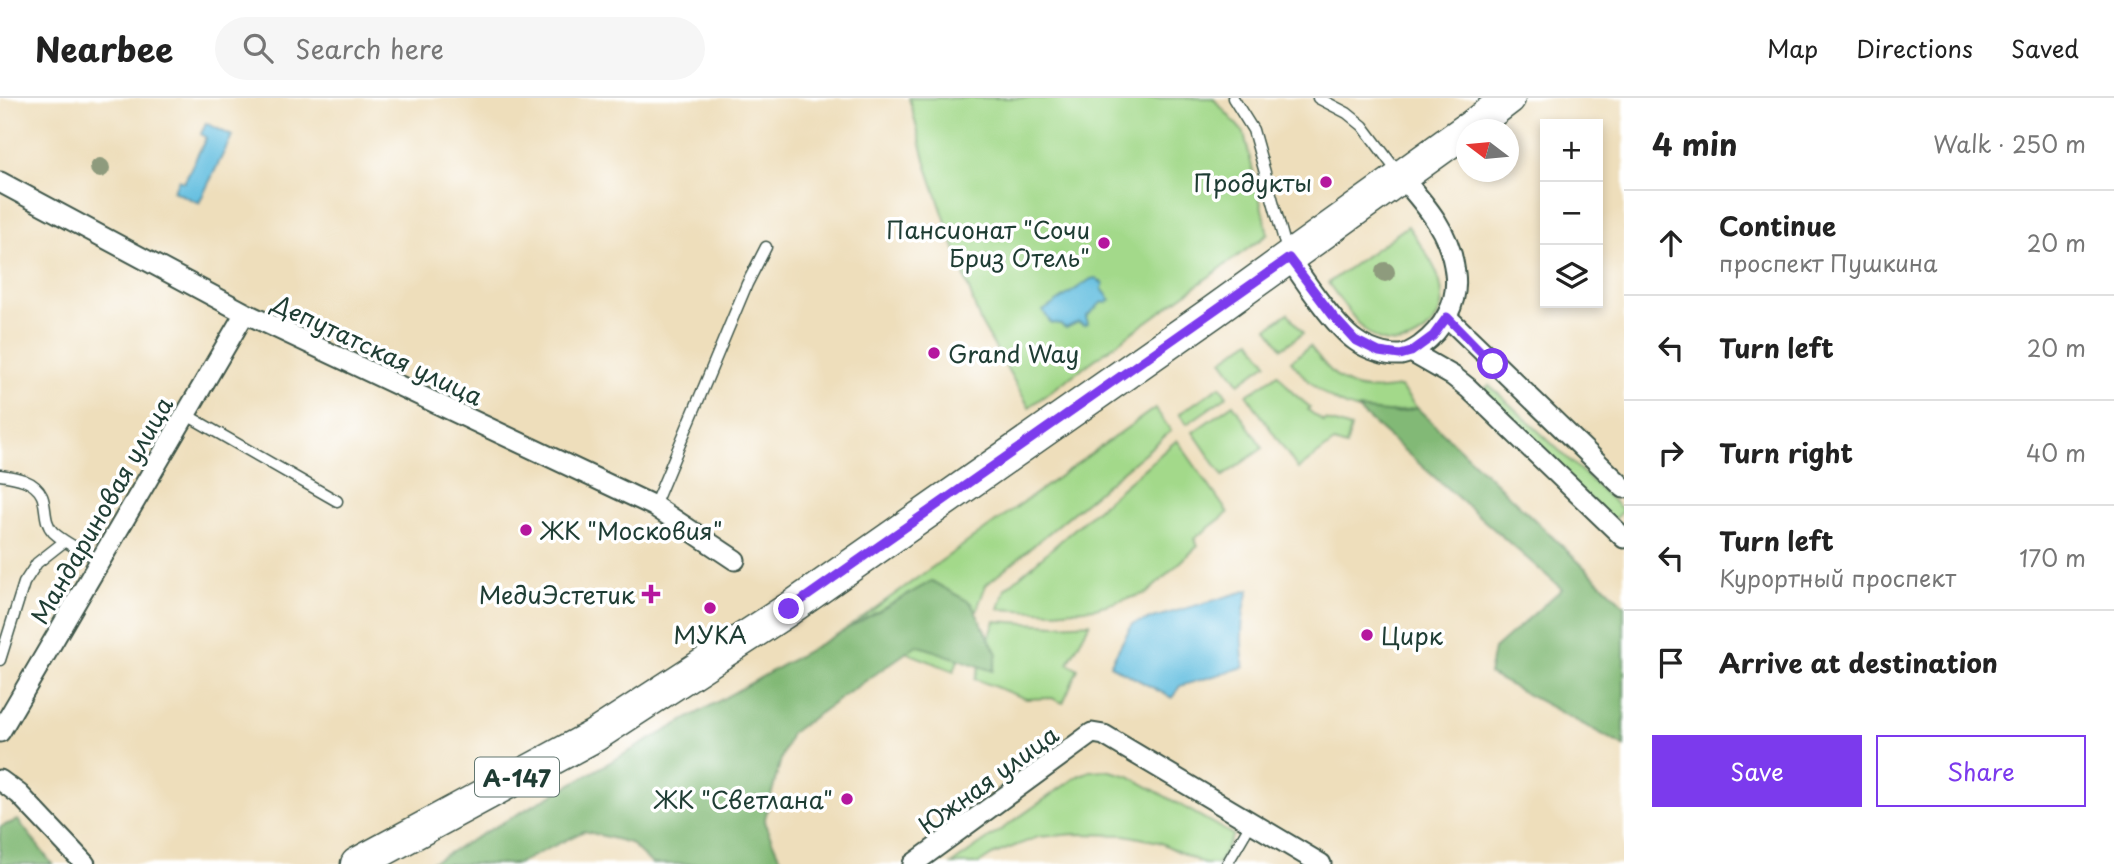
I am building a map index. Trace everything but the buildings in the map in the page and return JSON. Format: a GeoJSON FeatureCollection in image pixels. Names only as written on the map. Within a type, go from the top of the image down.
{"type":"FeatureCollection","features":[{"type":"Feature","properties":{"kind":"main road","name":"А-147"},"geometry":{"type":"LineString","coordinates":[[1481,119],[1509,98]]}},
{"type":"Feature","properties":{"kind":"main road","name":"А-147"},"geometry":{"type":"LineString","coordinates":[[357,864],[594,736],[789,609],[1456,138]]}},
{"type":"Feature","properties":{"kind":"street"},"geometry":{"type":"LineString","coordinates":[[1289,258],[1355,340],[1379,352],[1400,355],[1411,352],[1433,336],[1447,317],[1455,297],[1456,274],[1440,225],[1402,178]]}},
{"type":"Feature","properties":{"kind":"street","name":"Депутатская улица"},"geometry":{"type":"LineString","coordinates":[[0,182],[245,313],[654,506],[735,560]]}},
{"type":"Feature","properties":{"kind":"street","name":"Мандариновая улица"},"geometry":{"type":"LineString","coordinates":[[0,732],[245,313]]}},
{"type":"Feature","properties":{"kind":"street"},"geometry":{"type":"LineString","coordinates":[[1447,317],[1624,488]]}},
{"type":"Feature","properties":{"kind":"street"},"geometry":{"type":"LineString","coordinates":[[1411,352],[1453,376],[1468,388],[1624,538]]}},
{"type":"Feature","properties":{"kind":"street","name":"Южная улица"},"geometry":{"type":"LineString","coordinates":[[913,864],[1092,733],[1104,735],[1251,823]]}},
{"type":"Feature","properties":{"kind":"street"},"geometry":{"type":"LineString","coordinates":[[0,780],[9,795],[85,864]]}},
{"type":"Feature","properties":{"kind":"street"},"geometry":{"type":"LineString","coordinates":[[1251,823],[1321,864]]}},
{"type":"Feature","properties":{"kind":"lane"},"geometry":{"type":"LineString","coordinates":[[1233,98],[1254,130],[1289,258]]}},
{"type":"Feature","properties":{"kind":"lane"},"geometry":{"type":"LineString","coordinates":[[1318,98],[1347,113],[1363,126],[1402,178]]}},
{"type":"Feature","properties":{"kind":"lane"},"geometry":{"type":"LineString","coordinates":[[654,506],[747,284],[766,247]]}},
{"type":"Feature","properties":{"kind":"lane"},"geometry":{"type":"LineString","coordinates":[[185,414],[337,501]]}},
{"type":"Feature","properties":{"kind":"lane"},"geometry":{"type":"LineString","coordinates":[[0,475],[23,479],[34,486],[42,495],[46,519],[52,530],[65,541],[100,560]]}},
{"type":"Feature","properties":{"kind":"lane"},"geometry":{"type":"LineString","coordinates":[[0,660],[24,583],[37,562],[65,541]]}},
{"type":"Feature","properties":{"kind":"lane"},"geometry":{"type":"LineString","coordinates":[[1227,864],[1251,823]]}},
{"type":"Feature","properties":{"kind":"green space","name":"Пансионат \"Сочи Бриз Отель\""},"geometry":{"type":"Polygon","coordinates":[[[909,98],[1213,98],[1244,133],[1268,234],[1029,407],[980,321],[927,167],[909,98]]]}},
{"type":"Feature","properties":{"kind":"green space"},"geometry":{"type":"Polygon","coordinates":[[[1408,226],[1435,270],[1442,299],[1440,311],[1426,331],[1404,342],[1392,343],[1380,340],[1364,330],[1328,283],[1408,226]]]}},
{"type":"Feature","properties":{"kind":"green space"},"geometry":{"type":"Polygon","coordinates":[[[1288,313],[1303,333],[1282,348],[1268,328],[1288,313]]]}},
{"type":"Feature","properties":{"kind":"green space"},"geometry":{"type":"Polygon","coordinates":[[[1251,340],[1267,363],[1239,383],[1222,360],[1251,340]]]}},
{"type":"Feature","properties":{"kind":"green space"},"geometry":{"type":"Polygon","coordinates":[[[1310,346],[1329,370],[1348,384],[1369,389],[1400,387],[1417,408],[1378,412],[1346,406],[1331,399],[1317,389],[1291,361],[1310,346]]]}},
{"type":"Feature","properties":{"kind":"green space"},"geometry":{"type":"Polygon","coordinates":[[[1278,374],[1293,393],[1310,407],[1308,410],[1324,422],[1325,420],[1351,428],[1346,446],[1334,442],[1298,469],[1247,395],[1278,374]]]}},
{"type":"Feature","properties":{"kind":"green space"},"geometry":{"type":"Polygon","coordinates":[[[1489,385],[1623,510],[1613,521],[1479,395],[1489,385]]]}},
{"type":"Feature","properties":{"kind":"green space"},"geometry":{"type":"Polygon","coordinates":[[[1220,386],[1227,396],[1187,424],[1179,414],[1220,386]]]}},
{"type":"Feature","properties":{"kind":"green space"},"geometry":{"type":"Polygon","coordinates":[[[1233,404],[1263,448],[1223,476],[1193,432],[1233,404]]]}},
{"type":"Feature","properties":{"kind":"green space"},"geometry":{"type":"Polygon","coordinates":[[[1155,408],[1171,431],[986,585],[954,671],[846,629],[1155,408]]]}},
{"type":"Feature","properties":{"kind":"green space"},"geometry":{"type":"Polygon","coordinates":[[[1417,408],[1624,605],[1624,746],[1489,674],[1494,649],[1562,589],[1357,409],[1397,413],[1417,408]]]}},
{"type":"Feature","properties":{"kind":"green space"},"geometry":{"type":"Polygon","coordinates":[[[1177,440],[1228,513],[1194,539],[1198,546],[1147,593],[1095,608],[1055,612],[999,609],[1005,589],[1177,440]]]}},
{"type":"Feature","properties":{"kind":"green space"},"geometry":{"type":"Polygon","coordinates":[[[932,581],[971,603],[997,654],[993,671],[917,645],[791,733],[764,822],[779,856],[786,864],[652,864],[630,843],[584,831],[517,864],[429,864],[932,581]]]}},
{"type":"Feature","properties":{"kind":"green space"},"geometry":{"type":"Polygon","coordinates":[[[995,621],[1056,625],[1090,623],[1068,663],[1078,669],[1063,703],[1052,698],[1026,699],[975,679],[995,621]]]}},
{"type":"Feature","properties":{"kind":"green space"},"geometry":{"type":"Polygon","coordinates":[[[1106,770],[1129,776],[1233,835],[1218,864],[1204,864],[1159,842],[1125,835],[1076,834],[1038,837],[992,855],[978,864],[952,864],[1078,776],[1090,771],[1106,770]]]}},
{"type":"Feature","properties":{"kind":"green space"},"geometry":{"type":"Polygon","coordinates":[[[18,820],[52,864],[0,864],[0,827],[18,820]]]}},
{"type":"Feature","properties":{"kind":"water"},"geometry":{"type":"Polygon","coordinates":[[[206,123],[232,136],[199,203],[173,191],[179,180],[184,182],[206,138],[201,134],[206,123]]]}},
{"type":"Feature","properties":{"kind":"water"},"geometry":{"type":"Polygon","coordinates":[[[1096,278],[1103,284],[1102,289],[1111,300],[1102,302],[1086,317],[1088,323],[1085,325],[1078,322],[1066,328],[1051,323],[1043,311],[1096,278]]]}},
{"type":"Feature","properties":{"kind":"water"},"geometry":{"type":"Polygon","coordinates":[[[1249,590],[1242,628],[1244,667],[1180,686],[1172,698],[1110,665],[1132,624],[1249,590]]]}},
{"type":"Feature","properties":{"kind":"place","name":"Продукты"},"geometry":{"type":"Point","coordinates":[1326,182]}},
{"type":"Feature","properties":{"kind":"place","name":"Пансионат \"Сочи Бриз Отель\""},"geometry":{"type":"Point","coordinates":[1104,243]}},
{"type":"Feature","properties":{"kind":"place","name":"Grand Way"},"geometry":{"type":"Point","coordinates":[934,353]}},
{"type":"Feature","properties":{"kind":"place","name":"ЖК \"Московия\""},"geometry":{"type":"Point","coordinates":[526,530]}},
{"type":"Feature","properties":{"kind":"place","name":"МедиЭстетик"},"geometry":{"type":"Point","coordinates":[651,594]}},
{"type":"Feature","properties":{"kind":"place","name":"МУКА"},"geometry":{"type":"Point","coordinates":[710,608]}},
{"type":"Feature","properties":{"kind":"place","name":"Цирк"},"geometry":{"type":"Point","coordinates":[1367,635]}},
{"type":"Feature","properties":{"kind":"place","name":"ЖК \"Светлана\""},"geometry":{"type":"Point","coordinates":[847,799]}},
{"type":"Feature","properties":{"kind":"route"},"geometry":{"type":"LineString","coordinates":[[789,609],[1289,258],[1355,340],[1379,352],[1400,355],[1411,352],[1433,336],[1447,317],[1493,364]]}}]}
